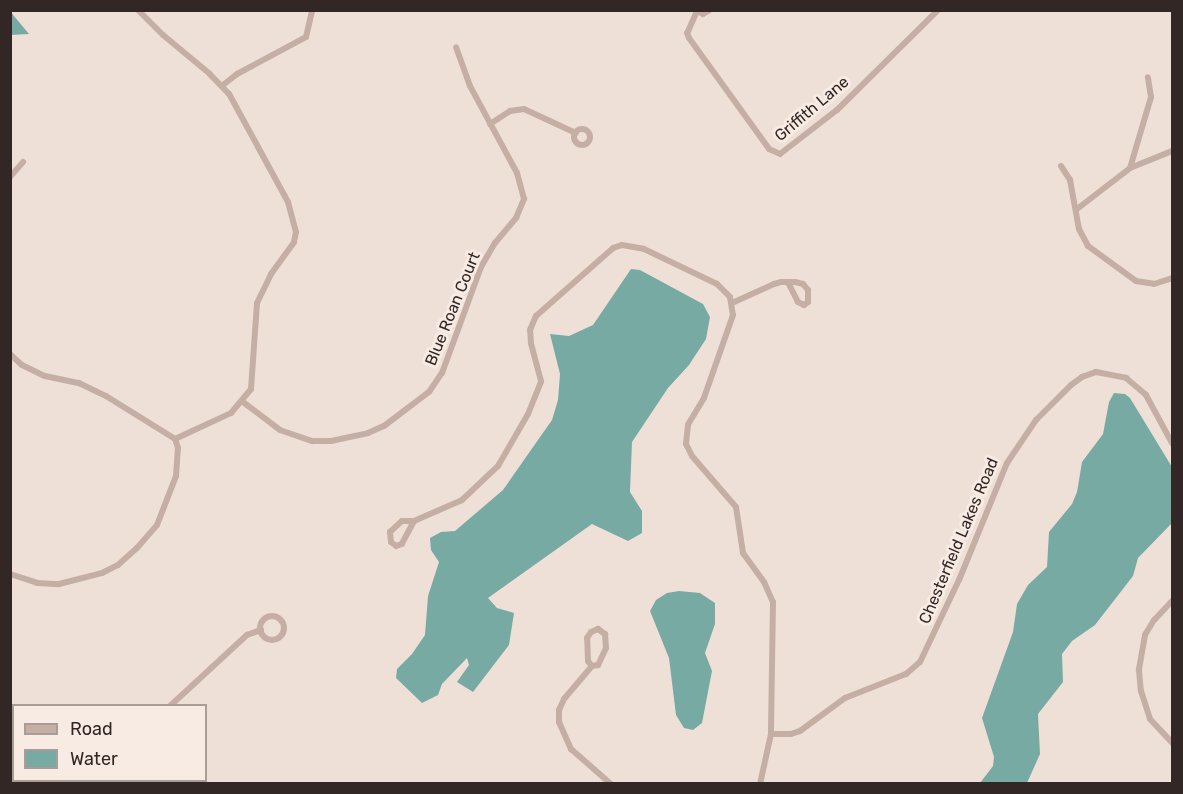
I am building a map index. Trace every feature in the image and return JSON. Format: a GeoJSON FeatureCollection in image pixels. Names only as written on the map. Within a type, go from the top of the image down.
{"type":"FeatureCollection","features":[{"type":"Feature","properties":{"kind":"street"},"geometry":{"type":"LineString","coordinates":[[138,10],[163,35],[223,85],[288,202],[296,232],[286,256],[259,296],[252,348],[252,383],[243,402],[231,412],[175,439]]}},
{"type":"Feature","properties":{"kind":"street"},"geometry":{"type":"LineString","coordinates":[[223,85],[237,74],[306,37],[312,10]]}},
{"type":"Feature","properties":{"kind":"street"},"geometry":{"type":"LineString","coordinates":[[697,11],[703,14],[710,10]]}},
{"type":"Feature","properties":{"kind":"street","name":"Griffith Lane"},"geometry":{"type":"LineString","coordinates":[[697,11],[687,33],[689,38],[769,149],[780,154],[837,110],[938,10]]}},
{"type":"Feature","properties":{"kind":"street","name":"Blue Roan Court"},"geometry":{"type":"LineString","coordinates":[[243,402],[280,430],[312,441],[331,441],[368,433],[384,426],[429,392],[448,358],[481,267],[523,205],[523,188],[517,173],[470,86],[456,47]]}},
{"type":"Feature","properties":{"kind":"street"},"geometry":{"type":"LineString","coordinates":[[1130,168],[1150,97],[1148,77]]}},
{"type":"Feature","properties":{"kind":"street"},"geometry":{"type":"LineString","coordinates":[[490,124],[510,111],[524,109],[576,133]]}},
{"type":"Feature","properties":{"kind":"street"},"geometry":{"type":"LineString","coordinates":[[1077,209],[1130,168],[1173,151]]}},
{"type":"Feature","properties":{"kind":"street"},"geometry":{"type":"LineString","coordinates":[[10,177],[23,162]]}},
{"type":"Feature","properties":{"kind":"street"},"geometry":{"type":"LineString","coordinates":[[1061,166],[1070,180],[1079,230],[1088,246],[1136,281],[1154,284],[1173,278]]}},
{"type":"Feature","properties":{"kind":"street"},"geometry":{"type":"LineString","coordinates":[[414,521],[402,544],[396,546],[390,542],[390,532],[402,521],[414,521],[462,500],[498,466],[528,414],[541,381],[530,337],[536,316],[613,248],[634,246],[670,259],[724,289],[732,303],[733,315],[704,398],[688,425],[686,444],[692,456],[736,507],[743,553],[748,563],[764,582],[773,602],[771,734],[760,783]]}},
{"type":"Feature","properties":{"kind":"street"},"geometry":{"type":"LineString","coordinates":[[732,303],[774,284],[788,282]]}},
{"type":"Feature","properties":{"kind":"street"},"geometry":{"type":"LineString","coordinates":[[10,354],[22,365],[45,376],[79,383],[106,396],[175,439]]}},
{"type":"Feature","properties":{"kind":"street","name":"Chesterfield Lakes Road"},"geometry":{"type":"LineString","coordinates":[[771,734],[791,734],[800,731],[844,698],[906,674],[920,662],[958,580],[1007,463],[1036,420],[1071,385],[1096,372],[1125,378],[1146,395],[1173,443]]}},
{"type":"Feature","properties":{"kind":"street"},"geometry":{"type":"LineString","coordinates":[[10,574],[37,583],[59,584],[94,576],[118,565],[137,548],[162,514],[178,469],[175,439]]}},
{"type":"Feature","properties":{"kind":"street"},"geometry":{"type":"LineString","coordinates":[[1173,601],[1154,620],[1145,635],[1139,670],[1141,691],[1150,719],[1173,743]]}},
{"type":"Feature","properties":{"kind":"street"},"geometry":{"type":"LineString","coordinates":[[271,616],[281,620],[284,627],[283,634],[274,640],[264,637],[261,630],[262,623],[271,616]]}},
{"type":"Feature","properties":{"kind":"street"},"geometry":{"type":"LineString","coordinates":[[592,666],[588,661],[587,638],[591,632],[598,629],[605,634],[606,648],[600,662],[592,666],[564,699],[558,716],[571,749],[611,783]]}},
{"type":"Feature","properties":{"kind":"street"},"geometry":{"type":"LineString","coordinates":[[171,704],[247,635],[261,630]]}},
{"type":"Feature","properties":{"kind":"water"},"geometry":{"type":"Polygon","coordinates":[[[11,12],[14,16],[29,34],[11,35],[11,12]]]}},
{"type":"Feature","properties":{"kind":"water"},"geometry":{"type":"Polygon","coordinates":[[[631,269],[640,270],[703,304],[710,317],[706,339],[689,365],[668,388],[632,442],[630,492],[642,511],[642,533],[628,541],[592,524],[488,598],[497,608],[514,613],[509,645],[473,692],[457,682],[469,665],[467,658],[442,684],[438,695],[422,703],[396,678],[397,669],[412,654],[425,635],[428,596],[439,562],[431,550],[430,538],[441,532],[455,531],[503,490],[552,420],[558,400],[560,374],[550,334],[569,336],[593,325],[631,269]]]}},
{"type":"Feature","properties":{"kind":"water"},"geometry":{"type":"Polygon","coordinates":[[[1114,393],[1125,394],[1130,398],[1172,467],[1172,523],[1138,558],[1133,576],[1095,625],[1072,641],[1062,654],[1063,682],[1038,714],[1040,754],[1027,783],[980,783],[993,766],[994,757],[982,718],[1013,632],[1017,604],[1028,585],[1047,567],[1049,532],[1072,504],[1077,492],[1082,462],[1103,434],[1109,402],[1114,393]]]}},
{"type":"Feature","properties":{"kind":"water"},"geometry":{"type":"Polygon","coordinates":[[[679,591],[700,593],[715,603],[715,624],[705,653],[712,671],[702,723],[693,730],[684,728],[676,715],[669,658],[650,611],[656,600],[667,593],[679,591]]]}}]}
